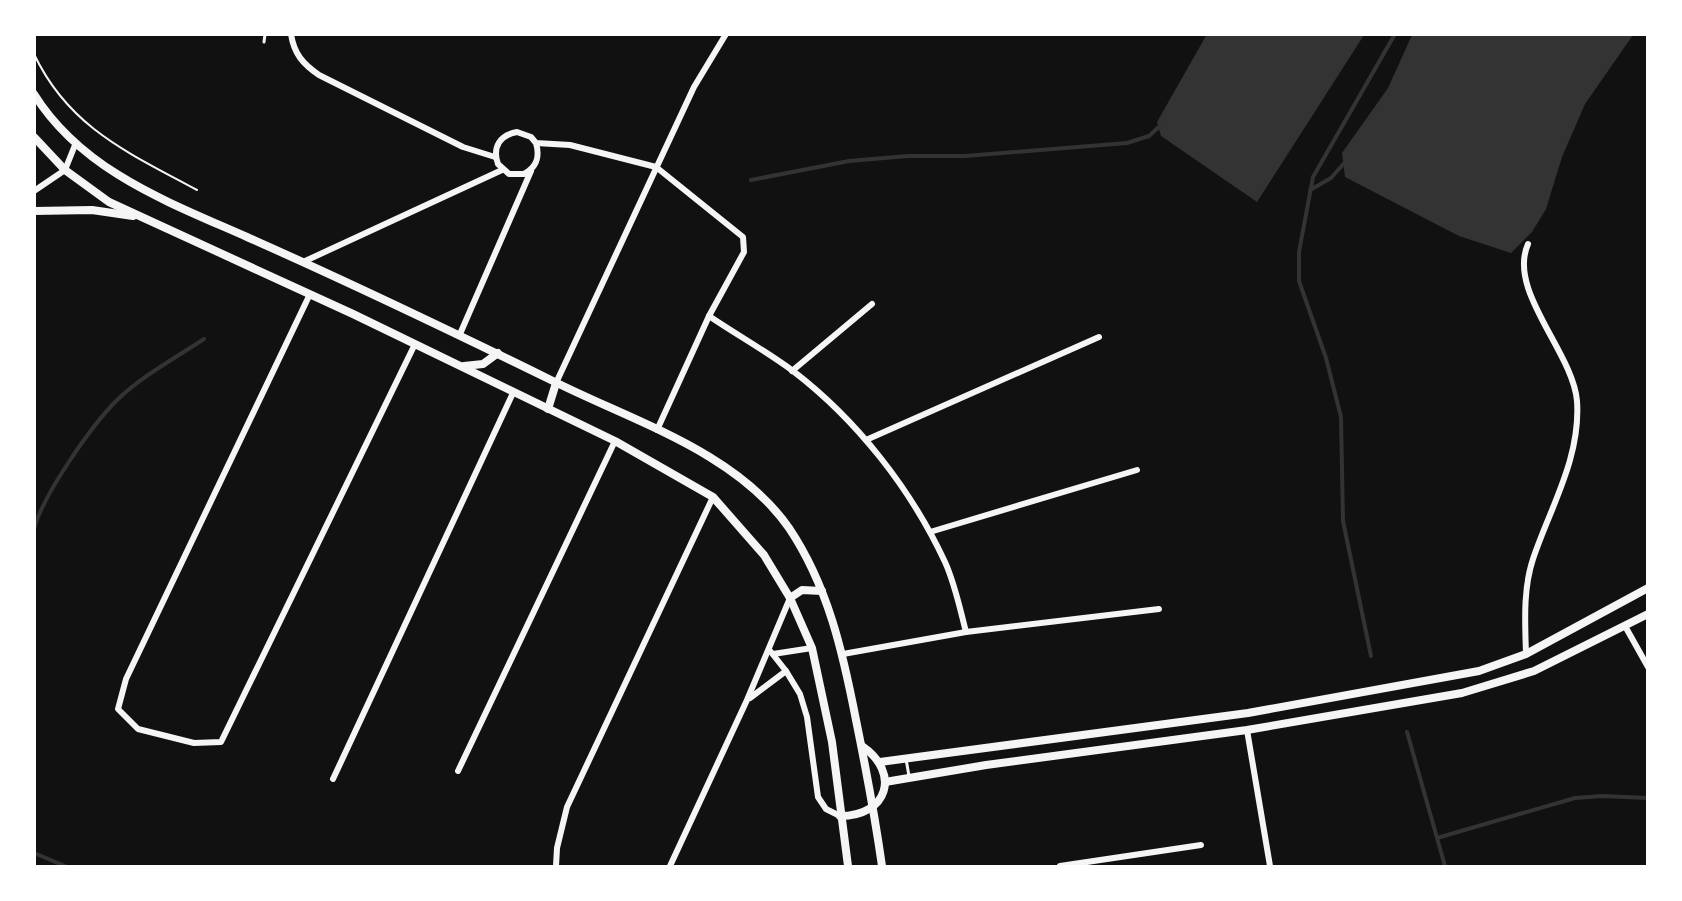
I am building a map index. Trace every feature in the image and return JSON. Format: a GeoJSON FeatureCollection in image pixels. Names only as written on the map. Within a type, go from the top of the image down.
{"type":"FeatureCollection","features":[{"type":"Feature","properties":{"kind":"street"},"geometry":{"type":"LineString","coordinates":[[291,34],[294,49],[300,59],[319,75],[463,147],[495,157]]}},
{"type":"Feature","properties":{"kind":"street"},"geometry":{"type":"LineString","coordinates":[[548,409],[556,383],[694,87],[726,35]]}},
{"type":"Feature","properties":{"kind":"street"},"geometry":{"type":"LineString","coordinates":[[34,94],[75,145],[108,170],[460,334],[556,383],[657,430],[720,465],[762,496],[790,530],[822,591],[843,654],[874,807],[882,867]]}},
{"type":"Feature","properties":{"kind":"street"},"geometry":{"type":"LineString","coordinates":[[531,170],[516,175],[502,170],[495,157],[499,142],[510,133],[525,134],[536,143],[570,145],[656,167],[743,237],[744,252],[709,316],[657,430]]}},
{"type":"Feature","properties":{"kind":"street"},"geometry":{"type":"LineString","coordinates":[[34,137],[65,170],[109,202],[310,294],[615,441],[713,497],[757,545],[790,598],[813,648],[832,742],[848,867]]}},
{"type":"Feature","properties":{"kind":"street"},"geometry":{"type":"LineString","coordinates":[[460,334],[538,158],[536,143]]}},
{"type":"Feature","properties":{"kind":"street"},"geometry":{"type":"LineString","coordinates":[[34,191],[65,170],[75,145]]}},
{"type":"Feature","properties":{"kind":"street"},"geometry":{"type":"LineString","coordinates":[[303,262],[502,170]]}},
{"type":"Feature","properties":{"kind":"street"},"geometry":{"type":"LineString","coordinates":[[34,211],[92,210],[142,218]]}},
{"type":"Feature","properties":{"kind":"street"},"geometry":{"type":"LineString","coordinates":[[1526,654],[1527,582],[1533,559],[1568,471],[1577,401],[1562,356],[1526,281],[1522,261],[1528,244]]}},
{"type":"Feature","properties":{"kind":"street"},"geometry":{"type":"LineString","coordinates":[[310,294],[126,679],[118,710],[138,729],[194,743],[221,742],[415,344]]}},
{"type":"Feature","properties":{"kind":"street"},"geometry":{"type":"LineString","coordinates":[[792,370],[872,304]]}},
{"type":"Feature","properties":{"kind":"street"},"geometry":{"type":"LineString","coordinates":[[709,316],[792,370],[828,400],[866,440],[930,532],[946,564],[966,632]]}},
{"type":"Feature","properties":{"kind":"street"},"geometry":{"type":"LineString","coordinates":[[866,440],[1099,337]]}},
{"type":"Feature","properties":{"kind":"street"},"geometry":{"type":"LineString","coordinates":[[460,366],[483,364],[498,353]]}},
{"type":"Feature","properties":{"kind":"street"},"geometry":{"type":"LineString","coordinates":[[333,779],[513,393]]}},
{"type":"Feature","properties":{"kind":"street"},"geometry":{"type":"LineString","coordinates":[[458,771],[615,441]]}},
{"type":"Feature","properties":{"kind":"street"},"geometry":{"type":"LineString","coordinates":[[930,532],[1137,470]]}},
{"type":"Feature","properties":{"kind":"street"},"geometry":{"type":"LineString","coordinates":[[556,867],[557,848],[567,807],[713,497]]}},
{"type":"Feature","properties":{"kind":"street"},"geometry":{"type":"LineString","coordinates":[[880,762],[1248,713],[1479,671],[1526,654],[1647,588]]}},
{"type":"Feature","properties":{"kind":"street"},"geometry":{"type":"LineString","coordinates":[[670,867],[771,652],[790,598],[802,590],[822,591]]}},
{"type":"Feature","properties":{"kind":"street"},"geometry":{"type":"LineString","coordinates":[[843,654],[966,632],[1159,609]]}},
{"type":"Feature","properties":{"kind":"street"},"geometry":{"type":"LineString","coordinates":[[885,782],[1247,730],[1487,687],[1534,671],[1647,614]]}},
{"type":"Feature","properties":{"kind":"street"},"geometry":{"type":"LineString","coordinates":[[1625,626],[1647,666]]}},
{"type":"Feature","properties":{"kind":"street"},"geometry":{"type":"LineString","coordinates":[[771,652],[813,648]]}},
{"type":"Feature","properties":{"kind":"street"},"geometry":{"type":"LineString","coordinates":[[771,652],[800,694],[807,717],[818,797],[826,809],[840,816],[857,814],[874,807],[882,795],[885,782],[880,762],[862,746]]}},
{"type":"Feature","properties":{"kind":"street"},"geometry":{"type":"LineString","coordinates":[[747,700],[786,671]]}},
{"type":"Feature","properties":{"kind":"street"},"geometry":{"type":"LineString","coordinates":[[1247,730],[1270,867]]}},
{"type":"Feature","properties":{"kind":"street"},"geometry":{"type":"LineString","coordinates":[[1060,867],[1201,845]]}},
{"type":"Feature","properties":{"kind":"lane"},"geometry":{"type":"LineString","coordinates":[[264,34],[264,42]]}},
{"type":"Feature","properties":{"kind":"lane"},"geometry":{"type":"LineString","coordinates":[[906,759],[909,778]]}},
{"type":"Feature","properties":{"kind":"path"},"geometry":{"type":"LineString","coordinates":[[34,54],[48,82],[80,118],[118,147],[197,190]]}},
{"type":"Feature","properties":{"kind":"shaded area"},"geometry":{"type":"Polygon","coordinates":[[[1207,34],[1364,35],[1257,202],[1161,136],[1157,122],[1207,34]]]}},
{"type":"Feature","properties":{"kind":"shaded area"},"geometry":{"type":"Polygon","coordinates":[[[1412,35],[1633,35],[1585,104],[1562,157],[1546,209],[1532,232],[1511,253],[1459,236],[1345,177],[1342,153],[1388,88],[1412,35]]]}},
{"type":"Feature","properties":{"kind":"waterway"},"geometry":{"type":"LineString","coordinates":[[1371,656],[1343,521],[1341,417],[1326,358],[1299,281],[1299,252],[1313,177],[1395,34]]}},
{"type":"Feature","properties":{"kind":"waterway"},"geometry":{"type":"LineString","coordinates":[[751,180],[849,161],[908,156],[965,156],[1127,143],[1149,136],[1162,124]]}},
{"type":"Feature","properties":{"kind":"waterway"},"geometry":{"type":"LineString","coordinates":[[1310,190],[1331,178],[1346,161]]}},
{"type":"Feature","properties":{"kind":"waterway"},"geometry":{"type":"LineString","coordinates":[[34,529],[57,480],[106,412],[137,383],[204,339]]}},
{"type":"Feature","properties":{"kind":"waterway"},"geometry":{"type":"LineString","coordinates":[[1407,732],[1445,866]]}},
{"type":"Feature","properties":{"kind":"waterway"},"geometry":{"type":"LineString","coordinates":[[1437,838],[1575,798],[1602,796],[1648,798]]}},
{"type":"Feature","properties":{"kind":"waterway"},"geometry":{"type":"LineString","coordinates":[[34,853],[65,866]]}}]}
